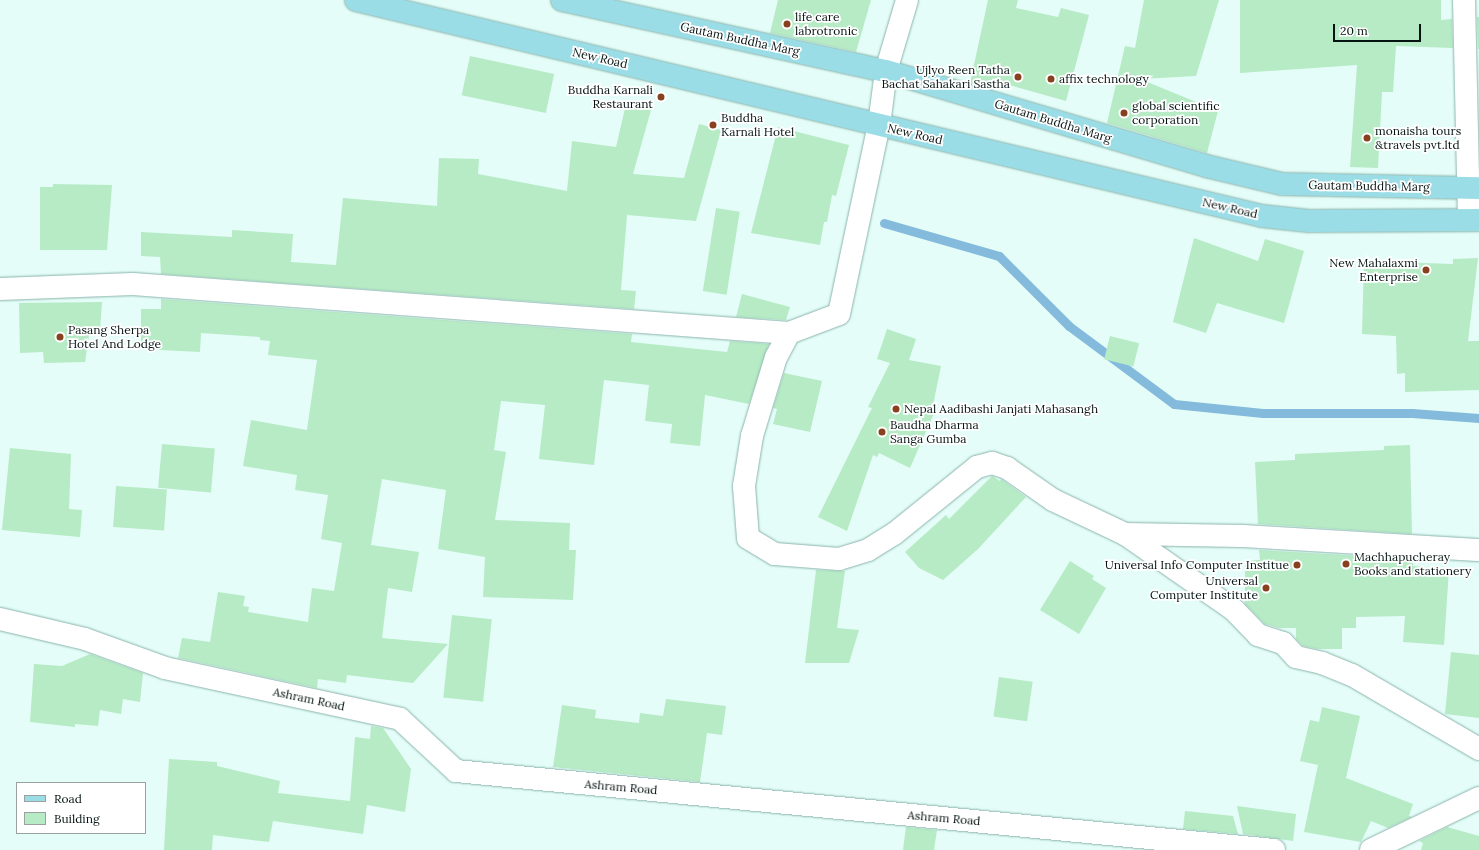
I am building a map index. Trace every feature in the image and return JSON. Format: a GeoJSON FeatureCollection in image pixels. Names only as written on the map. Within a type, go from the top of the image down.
{"type":"FeatureCollection","features":[{"type":"Feature","properties":{"kind":"main road","name":"New Road"},"geometry":{"type":"LineString","coordinates":[[356,0],[879,126],[1262,216],[1309,221],[1474,220]]}},
{"type":"Feature","properties":{"kind":"main road","name":"Gautam Buddha Marg"},"geometry":{"type":"LineString","coordinates":[[562,0],[886,71],[1206,166],[1282,184],[1474,188]]}},
{"type":"Feature","properties":{"kind":"street"},"geometry":{"type":"LineString","coordinates":[[0,289],[133,284],[789,333],[838,314],[879,126],[886,71],[907,0]]}},
{"type":"Feature","properties":{"kind":"street"},"geometry":{"type":"LineString","coordinates":[[1464,0],[1474,188],[1474,220]]}},
{"type":"Feature","properties":{"kind":"street"},"geometry":{"type":"LineString","coordinates":[[789,333],[776,357],[752,436],[744,486],[748,538],[775,554],[839,559],[868,550],[894,534],[977,467],[992,463],[1007,468],[1053,500],[1125,534],[1234,610],[1258,635],[1283,643],[1296,657],[1322,663],[1352,675],[1479,748]]}},
{"type":"Feature","properties":{"kind":"street"},"geometry":{"type":"LineString","coordinates":[[1125,534],[1242,536],[1479,550]]}},
{"type":"Feature","properties":{"kind":"street","name":"Ashram Road"},"geometry":{"type":"LineString","coordinates":[[0,619],[85,639],[165,668],[400,719],[456,771],[1274,850]]}},
{"type":"Feature","properties":{"kind":"street"},"geometry":{"type":"LineString","coordinates":[[1371,850],[1479,798]]}},
{"type":"Feature","properties":{"kind":"building"},"geometry":{"type":"Polygon","coordinates":[[[778,0],[871,0],[856,52],[770,33],[778,0]]]}},
{"type":"Feature","properties":{"kind":"building"},"geometry":{"type":"Polygon","coordinates":[[[988,0],[1018,0],[1016,8],[1058,17],[1061,8],[1089,15],[1066,101],[995,81],[992,90],[970,83],[988,0]]]}},
{"type":"Feature","properties":{"kind":"building"},"geometry":{"type":"Polygon","coordinates":[[[1144,0],[1219,0],[1196,76],[1140,79],[1218,111],[1207,153],[1107,123],[1125,46],[1135,48],[1144,0]]]}},
{"type":"Feature","properties":{"kind":"building"},"geometry":{"type":"Polygon","coordinates":[[[1240,0],[1441,0],[1441,20],[1452,19],[1453,48],[1396,46],[1393,92],[1382,92],[1378,168],[1350,167],[1357,65],[1240,73],[1240,0]]]}},
{"type":"Feature","properties":{"kind":"building"},"geometry":{"type":"Polygon","coordinates":[[[1477,17],[1479,17],[1479,49],[1478,49],[1477,17]]]}},
{"type":"Feature","properties":{"kind":"building"},"geometry":{"type":"Polygon","coordinates":[[[470,56],[554,74],[546,113],[462,95],[470,56]]]}},
{"type":"Feature","properties":{"kind":"building"},"geometry":{"type":"Polygon","coordinates":[[[626,104],[651,110],[633,174],[684,178],[699,124],[721,130],[696,221],[627,215],[621,290],[636,291],[634,309],[161,274],[160,257],[141,256],[141,232],[232,237],[232,230],[293,234],[291,262],[336,265],[343,198],[437,206],[439,158],[479,159],[478,174],[567,191],[572,141],[616,147],[626,104]]]}},
{"type":"Feature","properties":{"kind":"building"},"geometry":{"type":"Polygon","coordinates":[[[778,127],[849,145],[836,196],[832,195],[827,222],[824,222],[820,245],[751,233],[778,127]]]}},
{"type":"Feature","properties":{"kind":"building"},"geometry":{"type":"Polygon","coordinates":[[[53,184],[112,185],[107,250],[40,250],[40,187],[53,187],[53,184]]]}},
{"type":"Feature","properties":{"kind":"building"},"geometry":{"type":"Polygon","coordinates":[[[716,208],[740,212],[727,295],[703,291],[716,208]]]}},
{"type":"Feature","properties":{"kind":"building"},"geometry":{"type":"Polygon","coordinates":[[[1194,238],[1258,261],[1265,239],[1304,251],[1284,323],[1217,303],[1206,333],[1173,322],[1194,238]]]}},
{"type":"Feature","properties":{"kind":"building"},"geometry":{"type":"Polygon","coordinates":[[[1478,258],[1468,341],[1479,341],[1479,390],[1405,392],[1405,373],[1397,374],[1396,336],[1362,334],[1364,261],[1453,264],[1453,259],[1478,258]]]}},
{"type":"Feature","properties":{"kind":"building"},"geometry":{"type":"Polygon","coordinates":[[[742,294],[790,307],[786,320],[736,317],[742,294]]]}},
{"type":"Feature","properties":{"kind":"building"},"geometry":{"type":"Polygon","coordinates":[[[161,299],[632,334],[631,342],[727,352],[730,341],[769,344],[749,404],[705,395],[700,446],[670,443],[672,424],[645,421],[649,385],[604,380],[594,465],[539,459],[545,405],[501,401],[494,450],[506,452],[495,520],[570,523],[569,550],[576,550],[573,600],[483,597],[485,557],[438,549],[446,490],[382,479],[371,545],[419,552],[412,592],[388,588],[382,638],[448,644],[413,683],[347,675],[346,683],[318,679],[317,688],[178,658],[182,638],[210,642],[218,592],[245,596],[243,606],[249,607],[248,612],[308,622],[312,588],[334,591],[342,543],[321,539],[328,495],[295,490],[297,475],[243,466],[251,420],[307,430],[317,360],[268,355],[270,341],[260,340],[260,337],[201,333],[200,352],[141,349],[141,309],[161,309],[161,299]]]}},
{"type":"Feature","properties":{"kind":"building"},"geometry":{"type":"Polygon","coordinates":[[[102,302],[100,330],[90,329],[85,362],[44,363],[43,352],[20,353],[19,303],[102,302]]]}},
{"type":"Feature","properties":{"kind":"building"},"geometry":{"type":"Polygon","coordinates":[[[887,329],[916,339],[909,360],[941,366],[932,410],[935,411],[910,468],[879,453],[877,457],[873,455],[847,531],[818,517],[872,408],[868,407],[890,363],[877,359],[887,329]]]}},
{"type":"Feature","properties":{"kind":"building"},"geometry":{"type":"Polygon","coordinates":[[[1110,336],[1139,343],[1133,367],[1104,359],[1110,336]]]}},
{"type":"Feature","properties":{"kind":"building"},"geometry":{"type":"Polygon","coordinates":[[[784,373],[822,381],[810,432],[773,424],[777,409],[773,408],[784,373]]]}},
{"type":"Feature","properties":{"kind":"building"},"geometry":{"type":"Polygon","coordinates":[[[162,444],[215,449],[211,492],[158,488],[162,444]]]}},
{"type":"Feature","properties":{"kind":"building"},"geometry":{"type":"Polygon","coordinates":[[[1410,445],[1412,534],[1258,524],[1255,462],[1295,460],[1295,454],[1384,450],[1384,446],[1410,445]]]}},
{"type":"Feature","properties":{"kind":"building"},"geometry":{"type":"Polygon","coordinates":[[[10,448],[71,454],[69,509],[82,510],[80,537],[2,530],[10,448]]]}},
{"type":"Feature","properties":{"kind":"building"},"geometry":{"type":"Polygon","coordinates":[[[992,476],[1000,481],[1001,479],[1026,497],[978,549],[943,580],[919,568],[905,552],[946,515],[949,519],[992,476]]]}},
{"type":"Feature","properties":{"kind":"building"},"geometry":{"type":"Polygon","coordinates":[[[116,486],[167,490],[164,530],[113,527],[116,486]]]}},
{"type":"Feature","properties":{"kind":"building"},"geometry":{"type":"Polygon","coordinates":[[[1259,550],[1413,559],[1413,566],[1449,569],[1444,645],[1403,642],[1405,616],[1356,617],[1356,628],[1342,628],[1342,649],[1317,649],[1303,646],[1296,639],[1296,628],[1279,628],[1265,624],[1245,604],[1245,561],[1260,560],[1259,550]]]}},
{"type":"Feature","properties":{"kind":"building"},"geometry":{"type":"Polygon","coordinates":[[[1070,561],[1094,576],[1092,579],[1106,588],[1079,634],[1040,610],[1070,561]]]}},
{"type":"Feature","properties":{"kind":"building"},"geometry":{"type":"Polygon","coordinates":[[[816,570],[845,571],[837,628],[859,630],[849,663],[805,663],[816,570]]]}},
{"type":"Feature","properties":{"kind":"building"},"geometry":{"type":"Polygon","coordinates":[[[452,615],[492,619],[483,702],[443,698],[452,615]]]}},
{"type":"Feature","properties":{"kind":"building"},"geometry":{"type":"Polygon","coordinates":[[[1451,652],[1479,655],[1479,718],[1445,714],[1451,652]]]}},
{"type":"Feature","properties":{"kind":"building"},"geometry":{"type":"Polygon","coordinates":[[[90,654],[143,673],[140,702],[123,699],[121,714],[100,710],[98,726],[75,724],[75,727],[30,722],[34,664],[62,666],[90,654]]]}},
{"type":"Feature","properties":{"kind":"building"},"geometry":{"type":"Polygon","coordinates":[[[999,677],[1033,682],[1027,721],[993,717],[999,677]]]}},
{"type":"Feature","properties":{"kind":"building"},"geometry":{"type":"Polygon","coordinates":[[[666,699],[726,706],[722,735],[707,733],[700,782],[553,767],[562,705],[596,710],[595,718],[639,723],[640,713],[663,716],[666,699]]]}},
{"type":"Feature","properties":{"kind":"building"},"geometry":{"type":"Polygon","coordinates":[[[1322,707],[1360,716],[1346,778],[1413,804],[1409,816],[1412,817],[1388,828],[1371,821],[1361,842],[1304,832],[1318,765],[1300,761],[1310,720],[1319,722],[1322,707]]]}},
{"type":"Feature","properties":{"kind":"building"},"geometry":{"type":"Polygon","coordinates":[[[371,726],[383,728],[411,769],[405,812],[367,805],[363,834],[273,821],[269,842],[213,835],[212,850],[164,850],[169,759],[217,762],[217,766],[280,781],[278,793],[350,801],[355,737],[370,739],[371,726]]]}},
{"type":"Feature","properties":{"kind":"building"},"geometry":{"type":"Polygon","coordinates":[[[1237,806],[1296,814],[1293,841],[1243,834],[1237,806]]]}},
{"type":"Feature","properties":{"kind":"building"},"geometry":{"type":"Polygon","coordinates":[[[1185,811],[1233,816],[1238,834],[1183,829],[1185,811]]]}},
{"type":"Feature","properties":{"kind":"building"},"geometry":{"type":"Polygon","coordinates":[[[906,827],[937,830],[934,850],[903,850],[906,827]]]}},
{"type":"Feature","properties":{"kind":"building"},"geometry":{"type":"Polygon","coordinates":[[[1447,827],[1479,836],[1479,850],[1421,850],[1423,843],[1419,841],[1447,827]]]}},
{"type":"Feature","properties":{"kind":"waterway"},"geometry":{"type":"LineString","coordinates":[[884,223],[999,256],[1069,326],[1174,404],[1263,413],[1412,413],[1479,418]]}},
{"type":"Feature","properties":{"kind":"place","name":"life care labrotronic"},"geometry":{"type":"Point","coordinates":[787,24]}},
{"type":"Feature","properties":{"kind":"place","name":"Ujlyo Reen Tatha Bachat Sahakari Sastha"},"geometry":{"type":"Point","coordinates":[1018,77]}},
{"type":"Feature","properties":{"kind":"place","name":"affix technology"},"geometry":{"type":"Point","coordinates":[1051,79]}},
{"type":"Feature","properties":{"kind":"place","name":"Buddha Karnali Restaurant"},"geometry":{"type":"Point","coordinates":[661,97]}},
{"type":"Feature","properties":{"kind":"place","name":"global scientific corporation"},"geometry":{"type":"Point","coordinates":[1124,113]}},
{"type":"Feature","properties":{"kind":"place","name":"Buddha Karnali Hotel"},"geometry":{"type":"Point","coordinates":[713,125]}},
{"type":"Feature","properties":{"kind":"place","name":"monaisha tours &travels pvt.ltd"},"geometry":{"type":"Point","coordinates":[1367,138]}},
{"type":"Feature","properties":{"kind":"place","name":"New Mahalaxmi Enterprise"},"geometry":{"type":"Point","coordinates":[1426,270]}},
{"type":"Feature","properties":{"kind":"place","name":"Pasang Sherpa Hotel And Lodge"},"geometry":{"type":"Point","coordinates":[60,337]}},
{"type":"Feature","properties":{"kind":"place","name":"Nepal Aadibashi Janjati Mahasangh"},"geometry":{"type":"Point","coordinates":[896,409]}},
{"type":"Feature","properties":{"kind":"place","name":"Baudha Dharma Sanga Gumba"},"geometry":{"type":"Point","coordinates":[882,432]}},
{"type":"Feature","properties":{"kind":"place","name":"Machhapucheray Books and stationery"},"geometry":{"type":"Point","coordinates":[1346,564]}},
{"type":"Feature","properties":{"kind":"place","name":"Universal Info Computer Institue"},"geometry":{"type":"Point","coordinates":[1297,565]}},
{"type":"Feature","properties":{"kind":"place","name":"Universal Computer Institute"},"geometry":{"type":"Point","coordinates":[1266,588]}}]}
